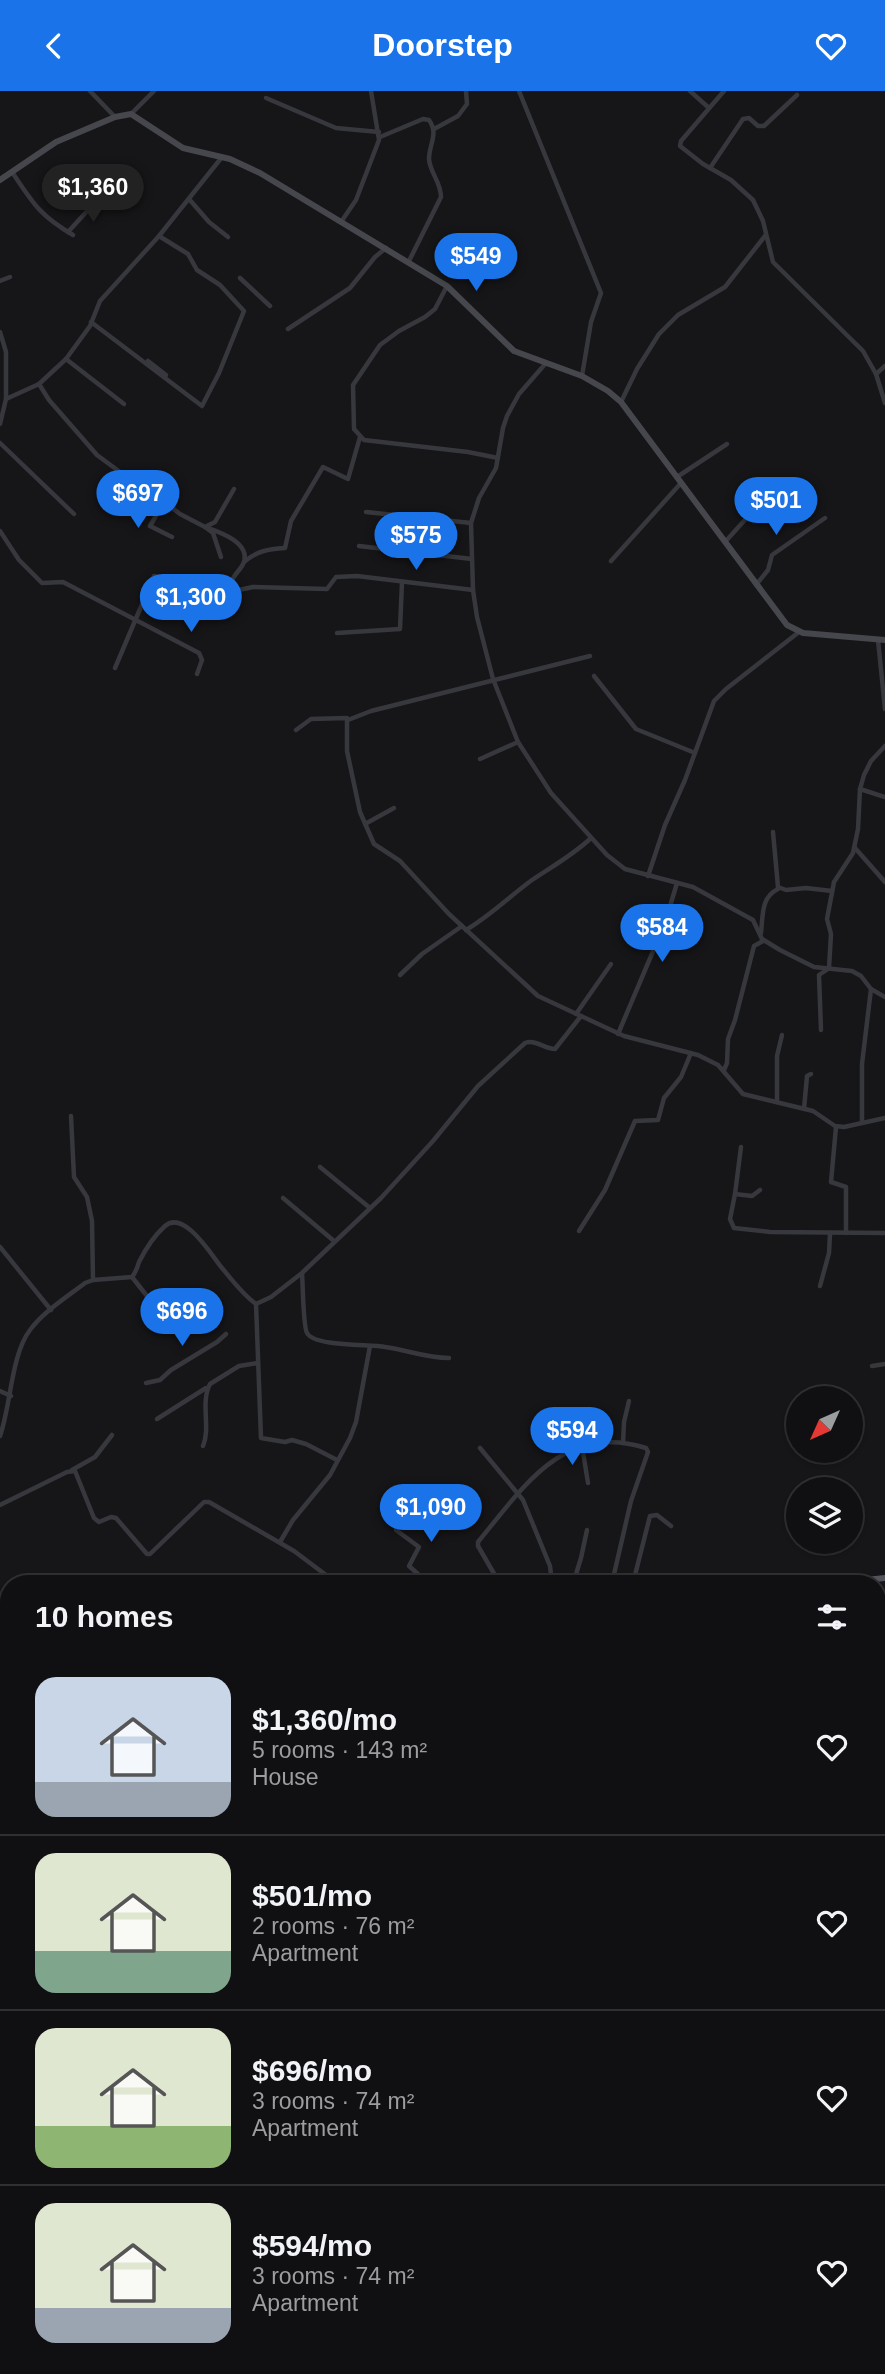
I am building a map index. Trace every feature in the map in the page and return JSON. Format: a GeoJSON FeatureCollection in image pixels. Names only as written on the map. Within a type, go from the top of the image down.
{"type":"FeatureCollection","features":[{"type":"Feature","properties":{"kind":"street"},"geometry":{"type":"LineString","coordinates":[[90,91],[115,117]]}},
{"type":"Feature","properties":{"kind":"street"},"geometry":{"type":"LineString","coordinates":[[341,222],[356,200],[379,134],[371,91]]}},
{"type":"Feature","properties":{"kind":"street"},"geometry":{"type":"LineString","coordinates":[[434,129],[461,113],[467,104],[466,91]]}},
{"type":"Feature","properties":{"kind":"street"},"geometry":{"type":"LineString","coordinates":[[519,91],[601,293],[588,334],[582,376]]}},
{"type":"Feature","properties":{"kind":"street"},"geometry":{"type":"LineString","coordinates":[[691,91],[709,108]]}},
{"type":"Feature","properties":{"kind":"street"},"geometry":{"type":"LineString","coordinates":[[724,91],[681,141],[680,146],[731,180],[753,200],[763,221],[773,262],[863,351],[876,374],[885,403]]}},
{"type":"Feature","properties":{"kind":"street"},"geometry":{"type":"LineString","coordinates":[[0,180],[56,142],[115,117],[131,114],[150,92]]}},
{"type":"Feature","properties":{"kind":"street"},"geometry":{"type":"LineString","coordinates":[[710,168],[743,119],[749,118],[764,126],[797,95]]}},
{"type":"Feature","properties":{"kind":"street"},"geometry":{"type":"LineString","coordinates":[[266,99],[336,128],[379,134],[423,119],[429,120],[434,129],[429,156],[432,170],[441,187],[441,197],[409,261]]}},
{"type":"Feature","properties":{"kind":"street"},"geometry":{"type":"LineString","coordinates":[[131,114],[183,148],[222,157],[260,173],[447,286],[514,351],[582,376],[608,391],[621,402],[787,625],[799,632],[881,640],[885,709]]}},
{"type":"Feature","properties":{"kind":"street"},"geometry":{"type":"LineString","coordinates":[[6,398],[39,384],[66,359],[91,322],[104,296],[159,236],[222,157]]}},
{"type":"Feature","properties":{"kind":"street"},"geometry":{"type":"LineString","coordinates":[[12,171],[36,208],[70,234],[99,198]]}},
{"type":"Feature","properties":{"kind":"street"},"geometry":{"type":"LineString","coordinates":[[189,199],[209,222],[229,237]]}},
{"type":"Feature","properties":{"kind":"street"},"geometry":{"type":"LineString","coordinates":[[91,322],[202,406],[219,373],[244,311],[220,285],[197,270],[188,254],[159,236]]}},
{"type":"Feature","properties":{"kind":"street"},"geometry":{"type":"LineString","coordinates":[[621,402],[637,369],[659,334],[678,315],[724,287],[765,236]]}},
{"type":"Feature","properties":{"kind":"street"},"geometry":{"type":"LineString","coordinates":[[288,329],[350,288],[375,257],[387,248]]}},
{"type":"Feature","properties":{"kind":"street"},"geometry":{"type":"LineString","coordinates":[[0,281],[10,277]]}},
{"type":"Feature","properties":{"kind":"street"},"geometry":{"type":"LineString","coordinates":[[240,278],[270,306]]}},
{"type":"Feature","properties":{"kind":"street"},"geometry":{"type":"LineString","coordinates":[[447,286],[435,309],[383,342],[353,385],[353,423],[359,437],[364,440],[498,458]]}},
{"type":"Feature","properties":{"kind":"street"},"geometry":{"type":"LineString","coordinates":[[0,332],[6,352],[6,398],[0,422]]}},
{"type":"Feature","properties":{"kind":"street"},"geometry":{"type":"LineString","coordinates":[[66,359],[124,404]]}},
{"type":"Feature","properties":{"kind":"street"},"geometry":{"type":"LineString","coordinates":[[144,359],[157,367],[180,392]]}},
{"type":"Feature","properties":{"kind":"street"},"geometry":{"type":"LineString","coordinates":[[546,363],[519,394],[512,407],[503,428],[496,468],[479,498],[471,523],[473,590],[493,679],[518,742],[551,793],[607,855],[625,869],[693,887],[753,920],[762,939],[808,965],[852,971],[885,997]]}},
{"type":"Feature","properties":{"kind":"street"},"geometry":{"type":"LineString","coordinates":[[876,374],[885,366]]}},
{"type":"Feature","properties":{"kind":"street"},"geometry":{"type":"LineString","coordinates":[[39,384],[49,400],[97,455],[163,504],[240,544],[244,550],[244,562]]}},
{"type":"Feature","properties":{"kind":"street"},"geometry":{"type":"LineString","coordinates":[[234,591],[231,585],[233,578],[253,554],[266,549],[285,548],[291,521],[323,467],[348,479],[359,437]]}},
{"type":"Feature","properties":{"kind":"street"},"geometry":{"type":"LineString","coordinates":[[0,443],[74,514]]}},
{"type":"Feature","properties":{"kind":"street"},"geometry":{"type":"LineString","coordinates":[[611,561],[679,480],[727,444]]}},
{"type":"Feature","properties":{"kind":"street"},"geometry":{"type":"LineString","coordinates":[[205,527],[215,521],[234,489]]}},
{"type":"Feature","properties":{"kind":"street"},"geometry":{"type":"LineString","coordinates":[[725,542],[761,502],[774,495]]}},
{"type":"Feature","properties":{"kind":"street"},"geometry":{"type":"LineString","coordinates":[[163,504],[150,526],[172,537]]}},
{"type":"Feature","properties":{"kind":"street"},"geometry":{"type":"LineString","coordinates":[[366,512],[471,523]]}},
{"type":"Feature","properties":{"kind":"street"},"geometry":{"type":"LineString","coordinates":[[756,585],[768,570],[772,555],[825,518]]}},
{"type":"Feature","properties":{"kind":"street"},"geometry":{"type":"LineString","coordinates":[[205,527],[213,533],[221,557]]}},
{"type":"Feature","properties":{"kind":"street"},"geometry":{"type":"LineString","coordinates":[[0,531],[19,560],[42,583],[63,582],[199,653],[202,660],[197,674]]}},
{"type":"Feature","properties":{"kind":"street"},"geometry":{"type":"LineString","coordinates":[[359,546],[472,559]]}},
{"type":"Feature","properties":{"kind":"street"},"geometry":{"type":"LineString","coordinates":[[115,669],[154,576],[162,577],[208,608],[220,606],[234,591],[253,587],[327,589],[336,577],[357,576],[473,590]]}},
{"type":"Feature","properties":{"kind":"street"},"geometry":{"type":"LineString","coordinates":[[337,633],[400,629],[402,582]]}},
{"type":"Feature","properties":{"kind":"street"},"geometry":{"type":"LineString","coordinates":[[648,876],[665,825],[709,712],[718,696],[799,632]]}},
{"type":"Feature","properties":{"kind":"street"},"geometry":{"type":"LineString","coordinates":[[348,720],[371,711],[590,656]]}},
{"type":"Feature","properties":{"kind":"street"},"geometry":{"type":"LineString","coordinates":[[594,676],[636,729],[695,753]]}},
{"type":"Feature","properties":{"kind":"street"},"geometry":{"type":"LineString","coordinates":[[296,730],[311,719],[344,717],[348,720]]}},
{"type":"Feature","properties":{"kind":"street"},"geometry":{"type":"LineString","coordinates":[[348,720],[347,751],[365,824],[377,848],[400,861],[464,928],[538,996],[618,1034],[691,1053],[719,1065],[743,1094],[813,1111],[836,1126],[885,1118]]}},
{"type":"Feature","properties":{"kind":"street"},"geometry":{"type":"LineString","coordinates":[[480,759],[518,742]]}},
{"type":"Feature","properties":{"kind":"street"},"geometry":{"type":"LineString","coordinates":[[829,968],[831,934],[827,919],[832,891],[836,878],[852,857],[864,775],[871,761],[885,746]]}},
{"type":"Feature","properties":{"kind":"street"},"geometry":{"type":"LineString","coordinates":[[860,789],[885,797]]}},
{"type":"Feature","properties":{"kind":"street"},"geometry":{"type":"LineString","coordinates":[[365,824],[394,808]]}},
{"type":"Feature","properties":{"kind":"street"},"geometry":{"type":"LineString","coordinates":[[724,1070],[728,1039],[747,969],[754,946],[762,939],[765,898],[778,889],[773,832]]}},
{"type":"Feature","properties":{"kind":"street"},"geometry":{"type":"LineString","coordinates":[[400,975],[422,954],[464,928],[484,920],[532,880],[576,852],[591,838]]}},
{"type":"Feature","properties":{"kind":"street"},"geometry":{"type":"LineString","coordinates":[[854,847],[885,882]]}},
{"type":"Feature","properties":{"kind":"street"},"geometry":{"type":"LineString","coordinates":[[618,1034],[665,923],[677,883]]}},
{"type":"Feature","properties":{"kind":"street"},"geometry":{"type":"LineString","coordinates":[[778,887],[786,890],[806,888],[832,891]]}},
{"type":"Feature","properties":{"kind":"street"},"geometry":{"type":"LineString","coordinates":[[256,1304],[271,1297],[302,1273],[370,1208],[433,1141],[478,1086],[525,1043],[532,1041],[547,1049],[557,1048],[611,964]]}},
{"type":"Feature","properties":{"kind":"street"},"geometry":{"type":"LineString","coordinates":[[821,1030],[819,975],[829,968]]}},
{"type":"Feature","properties":{"kind":"street"},"geometry":{"type":"LineString","coordinates":[[862,1122],[862,1064],[872,989]]}},
{"type":"Feature","properties":{"kind":"street"},"geometry":{"type":"LineString","coordinates":[[777,1102],[777,1056],[782,1035]]}},
{"type":"Feature","properties":{"kind":"street"},"geometry":{"type":"LineString","coordinates":[[579,1231],[605,1190],[635,1121],[658,1120],[664,1098],[681,1077],[691,1053]]}},
{"type":"Feature","properties":{"kind":"street"},"geometry":{"type":"LineString","coordinates":[[804,1109],[807,1076],[811,1074]]}},
{"type":"Feature","properties":{"kind":"street"},"geometry":{"type":"LineString","coordinates":[[71,1116],[74,1177],[87,1197],[92,1221],[93,1280]]}},
{"type":"Feature","properties":{"kind":"street"},"geometry":{"type":"LineString","coordinates":[[836,1126],[831,1182],[846,1187],[846,1234]]}},
{"type":"Feature","properties":{"kind":"street"},"geometry":{"type":"LineString","coordinates":[[741,1147],[730,1219],[734,1228],[830,1234],[885,1233]]}},
{"type":"Feature","properties":{"kind":"street"},"geometry":{"type":"LineString","coordinates":[[320,1167],[370,1208]]}},
{"type":"Feature","properties":{"kind":"street"},"geometry":{"type":"LineString","coordinates":[[735,1194],[752,1196],[760,1190]]}},
{"type":"Feature","properties":{"kind":"street"},"geometry":{"type":"LineString","coordinates":[[283,1198],[334,1241]]}},
{"type":"Feature","properties":{"kind":"street"},"geometry":{"type":"LineString","coordinates":[[132,1277],[146,1251],[172,1222],[185,1226],[202,1241],[221,1267],[256,1304],[261,1438],[285,1442],[292,1440],[306,1444],[337,1460]]}},
{"type":"Feature","properties":{"kind":"street"},"geometry":{"type":"LineString","coordinates":[[820,1286],[829,1253],[830,1234]]}},
{"type":"Feature","properties":{"kind":"street"},"geometry":{"type":"LineString","coordinates":[[0,1247],[51,1310]]}},
{"type":"Feature","properties":{"kind":"street"},"geometry":{"type":"LineString","coordinates":[[302,1273],[307,1333],[314,1339],[387,1347],[430,1357],[449,1358]]}},
{"type":"Feature","properties":{"kind":"street"},"geometry":{"type":"LineString","coordinates":[[0,1436],[18,1357],[31,1329],[85,1283],[132,1277]]}},
{"type":"Feature","properties":{"kind":"street"},"geometry":{"type":"LineString","coordinates":[[132,1277],[158,1310]]}},
{"type":"Feature","properties":{"kind":"street"},"geometry":{"type":"LineString","coordinates":[[146,1383],[160,1380],[171,1370],[217,1342],[226,1333]]}},
{"type":"Feature","properties":{"kind":"street"},"geometry":{"type":"LineString","coordinates":[[280,1542],[293,1520],[330,1475],[349,1438],[356,1422],[370,1346]]}},
{"type":"Feature","properties":{"kind":"street"},"geometry":{"type":"LineString","coordinates":[[157,1419],[239,1366],[258,1363]]}},
{"type":"Feature","properties":{"kind":"street"},"geometry":{"type":"LineString","coordinates":[[872,1366],[885,1364]]}},
{"type":"Feature","properties":{"kind":"street"},"geometry":{"type":"LineString","coordinates":[[203,1446],[206,1437],[207,1388]]}},
{"type":"Feature","properties":{"kind":"street"},"geometry":{"type":"LineString","coordinates":[[0,1391],[11,1396]]}},
{"type":"Feature","properties":{"kind":"street"},"geometry":{"type":"LineString","coordinates":[[624,1443],[624,1422],[629,1401]]}},
{"type":"Feature","properties":{"kind":"street"},"geometry":{"type":"LineString","coordinates":[[0,1506],[95,1457],[112,1435]]}},
{"type":"Feature","properties":{"kind":"street"},"geometry":{"type":"LineString","coordinates":[[495,1575],[477,1543],[525,1484],[563,1453],[595,1442],[624,1443],[646,1448],[648,1452],[631,1501],[614,1575]]}},
{"type":"Feature","properties":{"kind":"street"},"geometry":{"type":"LineString","coordinates":[[582,1446],[588,1483]]}},
{"type":"Feature","properties":{"kind":"street"},"geometry":{"type":"LineString","coordinates":[[480,1448],[519,1493],[550,1566],[550,1575]]}},
{"type":"Feature","properties":{"kind":"street"},"geometry":{"type":"LineString","coordinates":[[72,1470],[75,1471],[97,1521],[116,1518],[146,1554],[150,1554],[204,1502],[209,1501],[280,1542],[326,1575]]}},
{"type":"Feature","properties":{"kind":"street"},"geometry":{"type":"LineString","coordinates":[[635,1575],[650,1516],[657,1515],[671,1526]]}},
{"type":"Feature","properties":{"kind":"street"},"geometry":{"type":"LineString","coordinates":[[396,1530],[419,1547],[409,1566],[419,1575]]}},
{"type":"Feature","properties":{"kind":"street"},"geometry":{"type":"LineString","coordinates":[[576,1575],[587,1530]]}}]}
